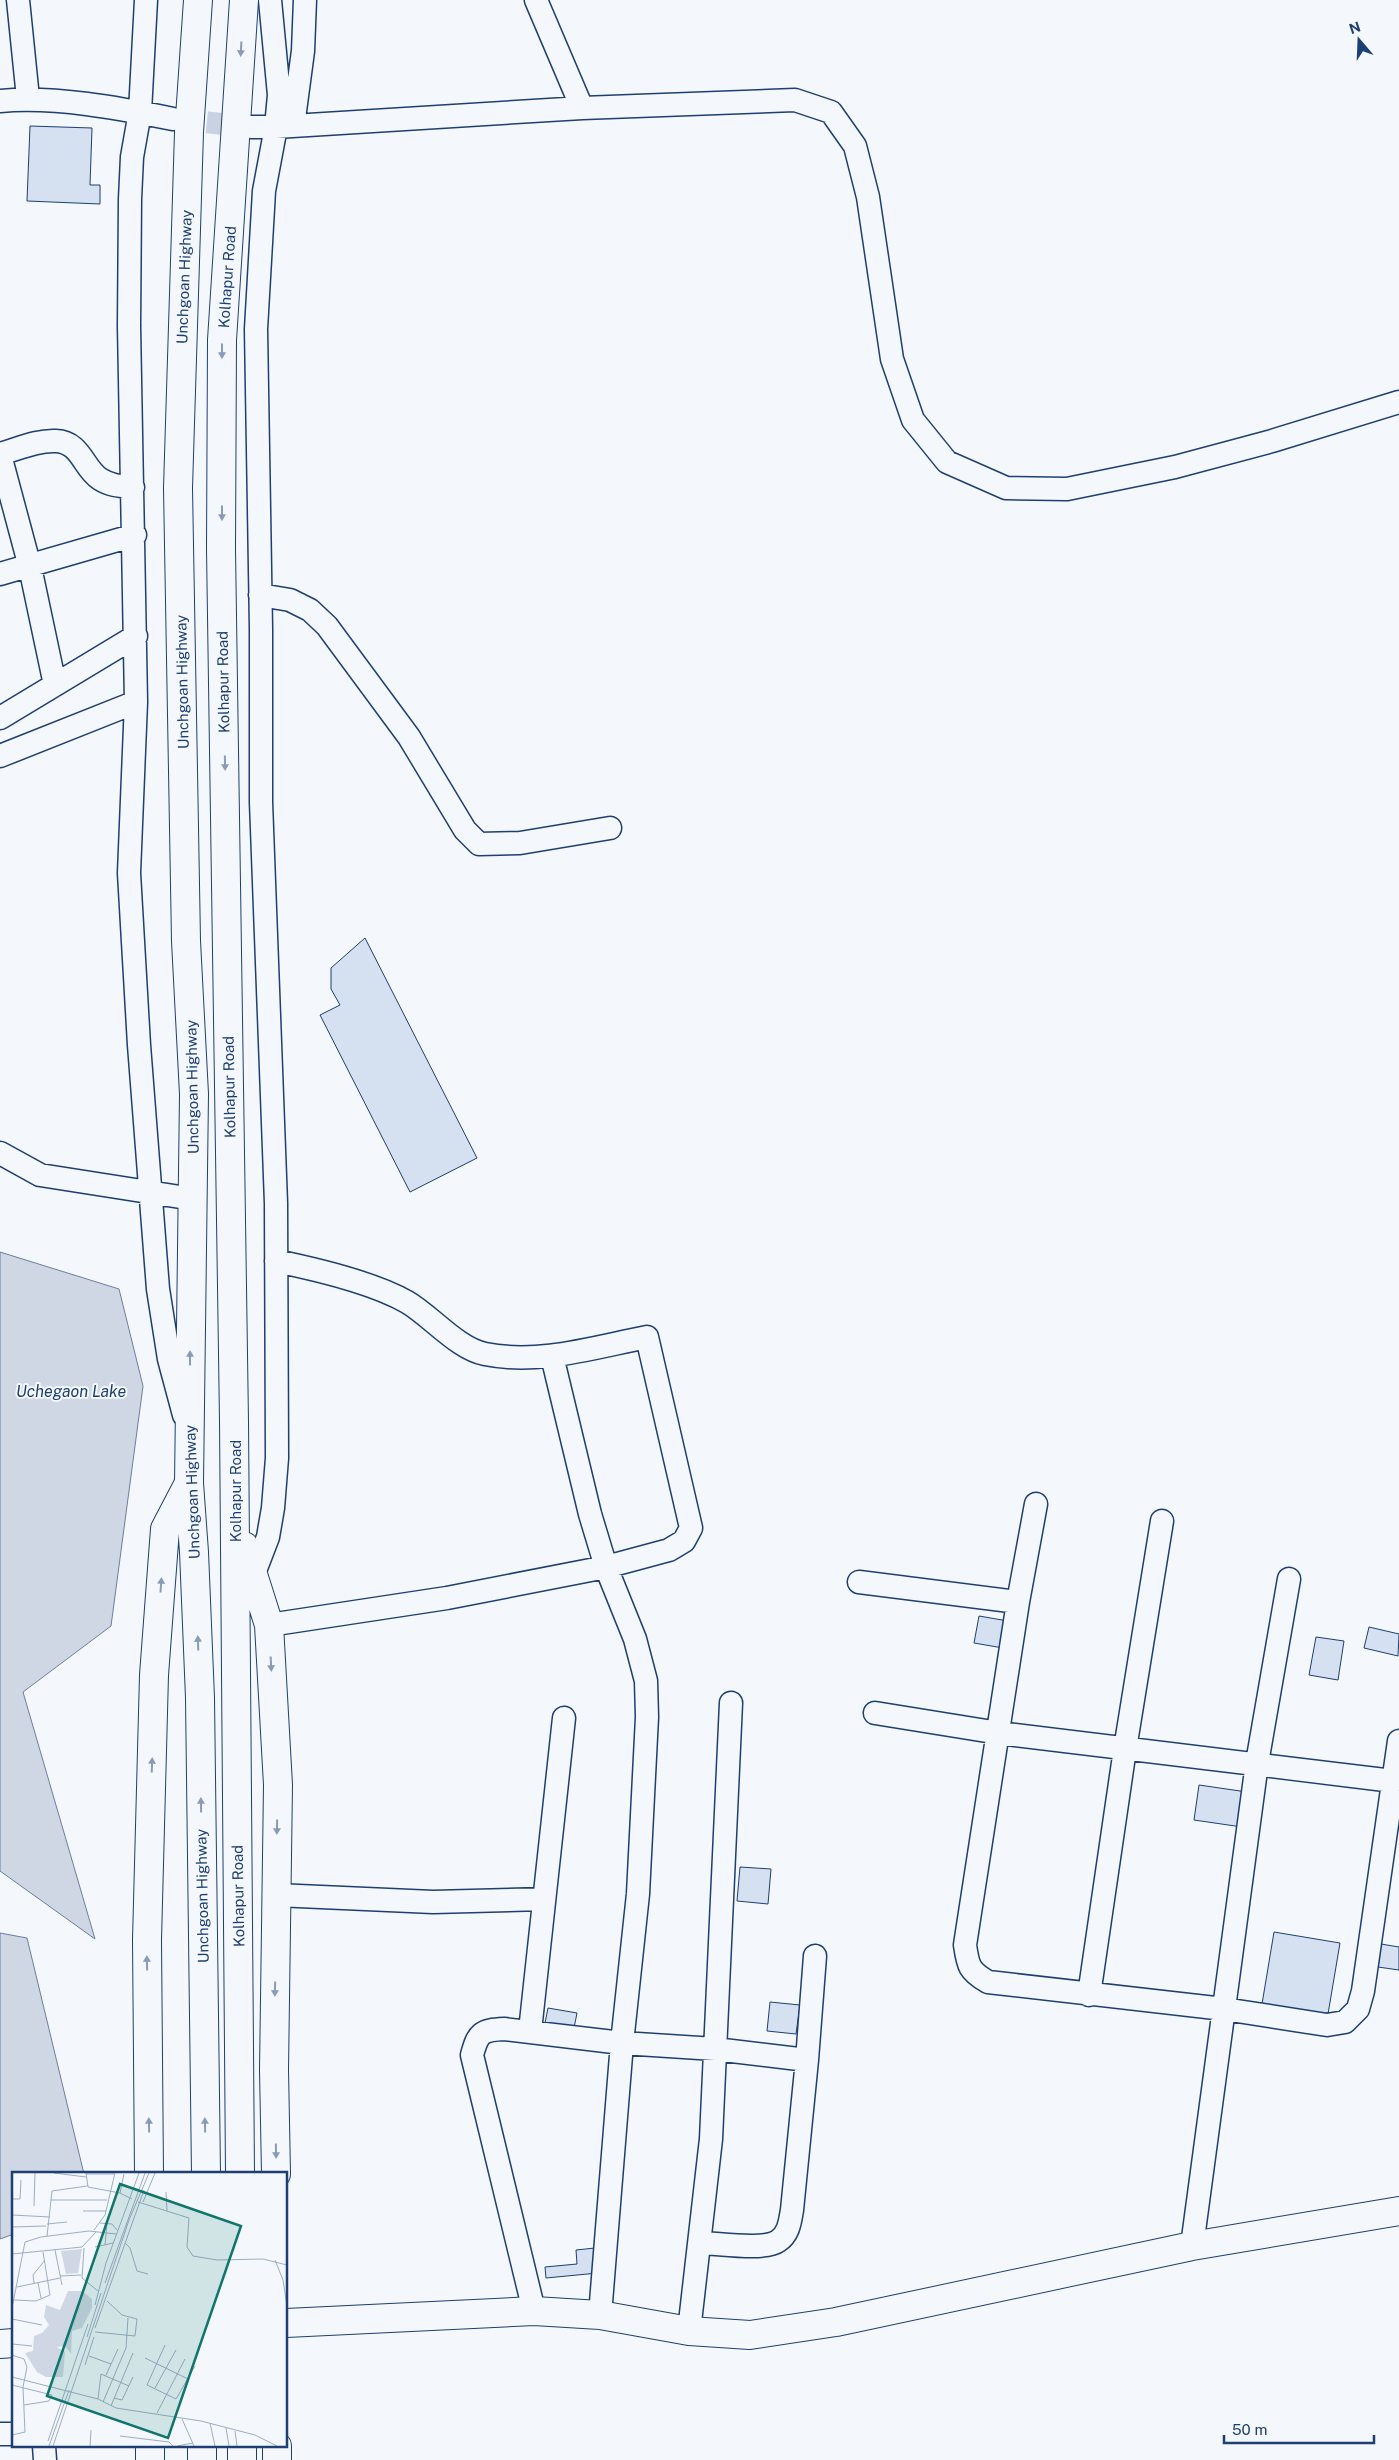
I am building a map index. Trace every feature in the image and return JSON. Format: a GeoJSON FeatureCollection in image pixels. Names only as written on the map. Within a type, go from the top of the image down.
{"type":"FeatureCollection","features":[{"type":"Feature","properties":{"kind":"main road","name":"Unchgoan Highway"},"geometry":{"type":"LineString","coordinates":[[198,0],[189,132],[178,488],[186,941],[194,1094],[190,1483],[200,1698],[206,2172]]}},
{"type":"Feature","properties":{"kind":"main road","name":"Kolhapur Road"},"geometry":{"type":"LineString","coordinates":[[240,2172],[235,1516],[221,549],[222,360],[244,0]]}},
{"type":"Feature","properties":{"kind":"main road"},"geometry":{"type":"LineString","coordinates":[[149,2172],[147,1940],[154,1675],[165,1529],[190,1483]]}},
{"type":"Feature","properties":{"kind":"main road"},"geometry":{"type":"LineString","coordinates":[[235,1516],[269,1625],[278,1785],[274,2070],[276,2172]]}},
{"type":"Feature","properties":{"kind":"main road"},"geometry":{"type":"LineString","coordinates":[[288,2323],[534,2311],[600,2314],[689,2331],[750,2336],[836,2322],[1192,2246],[1399,2211]]}},
{"type":"Feature","properties":{"kind":"street"},"geometry":{"type":"LineString","coordinates":[[18,0],[28,98]]}},
{"type":"Feature","properties":{"kind":"street"},"geometry":{"type":"LineString","coordinates":[[146,0],[140,112],[132,157],[130,199],[129,326],[135,535],[136,702],[129,873],[139,1045],[158,1289],[169,1359],[190,1438]]}},
{"type":"Feature","properties":{"kind":"street"},"geometry":{"type":"LineString","coordinates":[[270,0],[279,96],[284,127]]}},
{"type":"Feature","properties":{"kind":"street"},"geometry":{"type":"LineString","coordinates":[[253,1576],[268,1537],[273,1508],[277,1458],[276,1261],[270,1015],[261,802],[256,329],[264,191],[284,127],[303,51],[305,0]]}},
{"type":"Feature","properties":{"kind":"street"},"geometry":{"type":"LineString","coordinates":[[536,0],[582,108]]}},
{"type":"Feature","properties":{"kind":"street"},"geometry":{"type":"LineString","coordinates":[[0,100],[28,98],[140,112],[173,119]]}},
{"type":"Feature","properties":{"kind":"street"},"geometry":{"type":"LineString","coordinates":[[252,127],[284,127],[582,108],[795,100],[831,112],[856,146],[868,196],[892,359],[913,420],[947,462],[1006,488],[1067,489],[1175,467],[1272,442],[1399,402]]}},
{"type":"Feature","properties":{"kind":"street"},"geometry":{"type":"LineString","coordinates":[[55,685],[30,567],[0,455],[40,442],[57,440],[81,453],[88,467],[99,479],[113,486],[133,487]]}},
{"type":"Feature","properties":{"kind":"street"},"geometry":{"type":"LineString","coordinates":[[0,574],[30,567],[135,535]]}},
{"type":"Feature","properties":{"kind":"street"},"geometry":{"type":"LineString","coordinates":[[260,595],[290,600],[310,610],[327,626],[410,737],[466,830],[479,844],[520,843],[610,828]]}},
{"type":"Feature","properties":{"kind":"street"},"geometry":{"type":"LineString","coordinates":[[1,715],[136,636]]}},
{"type":"Feature","properties":{"kind":"street"},"geometry":{"type":"LineString","coordinates":[[0,756],[136,702]]}},
{"type":"Feature","properties":{"kind":"street"},"geometry":{"type":"LineString","coordinates":[[0,1153],[40,1175],[194,1199]]}},
{"type":"Feature","properties":{"kind":"street"},"geometry":{"type":"LineString","coordinates":[[269,1625],[447,1598],[606,1567],[669,1550],[684,1541],[691,1528],[647,1337],[552,1356],[513,1357],[484,1354],[460,1342],[406,1301],[319,1270],[276,1261]]}},
{"type":"Feature","properties":{"kind":"street"},"geometry":{"type":"LineString","coordinates":[[552,1356],[590,1514],[606,1567],[635,1639],[646,1681],[647,1717],[638,1894],[622,2043],[600,2314]]}},
{"type":"Feature","properties":{"kind":"street"},"geometry":{"type":"LineString","coordinates":[[1036,1504],[1018,1602],[965,1945],[967,1960],[972,1973],[988,1982],[1224,2009],[1327,2025],[1345,2022],[1358,2009],[1364,1991],[1399,1741]]}},
{"type":"Feature","properties":{"kind":"street"},"geometry":{"type":"LineString","coordinates":[[1089,1995],[1162,1521]]}},
{"type":"Feature","properties":{"kind":"street"},"geometry":{"type":"LineString","coordinates":[[1192,2246],[1257,1763],[1289,1579]]}},
{"type":"Feature","properties":{"kind":"street"},"geometry":{"type":"LineString","coordinates":[[859,1582],[1018,1602]]}},
{"type":"Feature","properties":{"kind":"street"},"geometry":{"type":"LineString","coordinates":[[689,2331],[711,2139],[731,1703]]}},
{"type":"Feature","properties":{"kind":"street"},"geometry":{"type":"LineString","coordinates":[[875,1713],[999,1733],[1393,1781]]}},
{"type":"Feature","properties":{"kind":"street"},"geometry":{"type":"LineString","coordinates":[[530,2031],[564,1718]]}},
{"type":"Feature","properties":{"kind":"street"},"geometry":{"type":"LineString","coordinates":[[276,1895],[433,1902],[544,1900]]}},
{"type":"Feature","properties":{"kind":"street"},"geometry":{"type":"LineString","coordinates":[[700,2242],[762,2245],[778,2241],[788,2229],[792,2210],[807,2060],[814,1956]]}},
{"type":"Feature","properties":{"kind":"street"},"geometry":{"type":"LineString","coordinates":[[534,2311],[472,2055],[477,2038],[488,2029],[530,2031],[622,2043],[715,2049],[807,2060]]}},
{"type":"Feature","properties":{"kind":"water","name":"Uchegaon Lake"},"geometry":{"type":"Polygon","coordinates":[[[0,1252],[119,1289],[143,1386],[111,1626],[23,1692],[95,1939],[0,1871],[0,1252]]]}},
{"type":"Feature","properties":{"kind":"water"},"geometry":{"type":"Polygon","coordinates":[[[0,1933],[27,1938],[84,2172],[12,2172],[12,2235],[0,2239],[0,1933]]]}},
{"type":"Feature","properties":{"kind":"building"},"geometry":{"type":"Polygon","coordinates":[[[30,126],[92,128],[90,185],[100,185],[100,204],[27,201],[30,126]]]}},
{"type":"Feature","properties":{"kind":"building"},"geometry":{"type":"Polygon","coordinates":[[[365,938],[477,1158],[410,1192],[320,1015],[340,1005],[331,989],[331,968],[365,938]]]}},
{"type":"Feature","properties":{"kind":"building"},"geometry":{"type":"Polygon","coordinates":[[[979,1616],[1008,1621],[1003,1648],[974,1643],[979,1616]]]}},
{"type":"Feature","properties":{"kind":"building"},"geometry":{"type":"Polygon","coordinates":[[[1369,1627],[1399,1634],[1398,1656],[1364,1648],[1369,1627]]]}},
{"type":"Feature","properties":{"kind":"building"},"geometry":{"type":"Polygon","coordinates":[[[1316,1637],[1344,1641],[1338,1680],[1309,1675],[1316,1637]]]}},
{"type":"Feature","properties":{"kind":"building"},"geometry":{"type":"Polygon","coordinates":[[[1199,1785],[1247,1792],[1242,1827],[1194,1820],[1199,1785]]]}},
{"type":"Feature","properties":{"kind":"building"},"geometry":{"type":"Polygon","coordinates":[[[740,1867],[771,1869],[768,1904],[737,1901],[740,1867]]]}},
{"type":"Feature","properties":{"kind":"building"},"geometry":{"type":"Polygon","coordinates":[[[1274,1932],[1340,1943],[1328,2014],[1262,2004],[1274,1932]]]}},
{"type":"Feature","properties":{"kind":"building"},"geometry":{"type":"Polygon","coordinates":[[[1381,1944],[1399,1947],[1399,1970],[1378,1967],[1381,1944]]]}},
{"type":"Feature","properties":{"kind":"building"},"geometry":{"type":"Polygon","coordinates":[[[770,2002],[800,2005],[796,2034],[767,2031],[770,2002]]]}},
{"type":"Feature","properties":{"kind":"building"},"geometry":{"type":"Polygon","coordinates":[[[548,2008],[577,2013],[573,2033],[544,2028],[548,2008]]]}},
{"type":"Feature","properties":{"kind":"building"},"geometry":{"type":"Polygon","coordinates":[[[595,2248],[598,2273],[546,2278],[545,2267],[577,2264],[576,2250],[595,2248]]]}},
{"type":"Feature","properties":{"kind":"tunnel"},"geometry":{"type":"LineString","coordinates":[[174,119],[251,127]]}}]}
